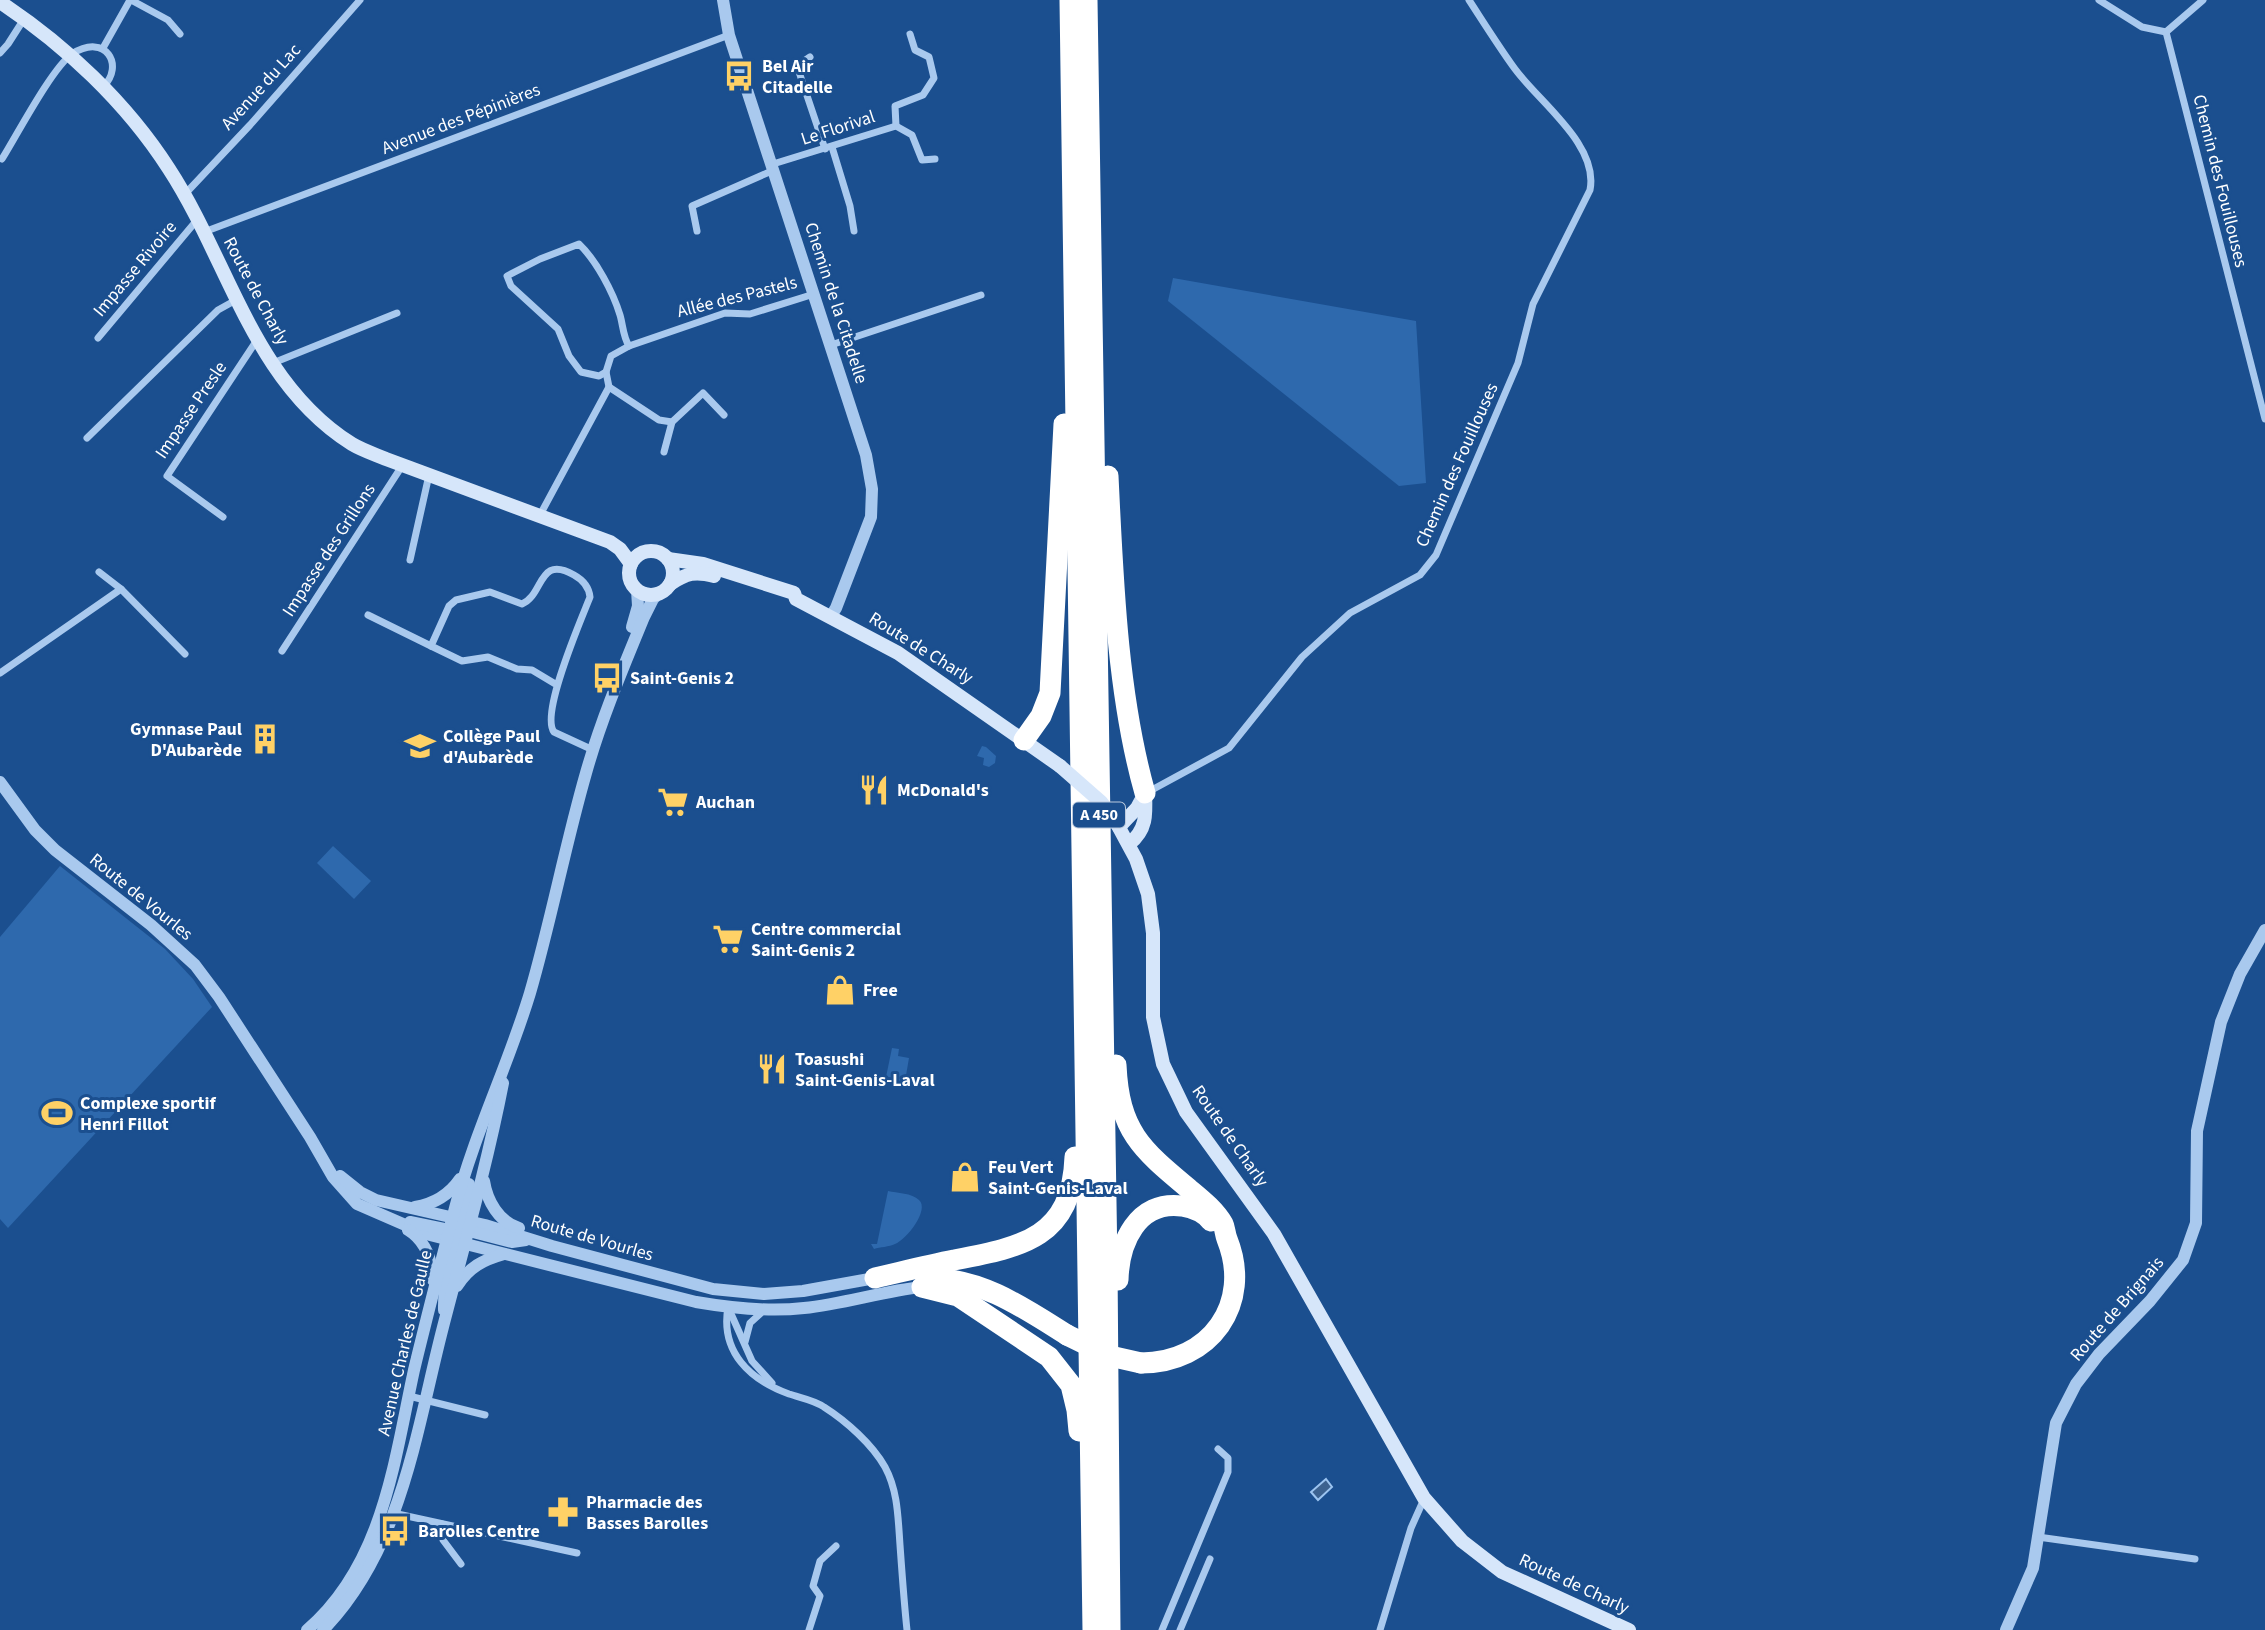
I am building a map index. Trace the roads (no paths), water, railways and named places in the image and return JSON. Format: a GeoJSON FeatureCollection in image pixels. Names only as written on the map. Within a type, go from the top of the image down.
{"type":"FeatureCollection","features":[{"type":"Feature","properties":{"kind":"highway","name":"A 450"},"geometry":{"type":"LineString","coordinates":[[1070,0],[1093,1630]]}},
{"type":"Feature","properties":{"kind":"highway","name":"A 450"},"geometry":{"type":"LineString","coordinates":[[1087,0],[1110,1630]]}},
{"type":"Feature","properties":{"kind":"highway"},"geometry":{"type":"LineString","coordinates":[[1092,333],[1103,346],[1116,606],[1131,734],[1145,793]]}},
{"type":"Feature","properties":{"kind":"highway"},"geometry":{"type":"LineString","coordinates":[[1024,740],[1041,716],[1050,693],[1067,376],[1076,361]]}},
{"type":"Feature","properties":{"kind":"highway"},"geometry":{"type":"LineString","coordinates":[[875,1278],[977,1285],[1001,1295],[1068,1335],[1110,1356],[1141,1363],[1172,1360],[1188,1354],[1202,1345],[1219,1326],[1232,1302],[1236,1285],[1232,1250],[1224,1225],[1212,1209],[1147,1154],[1126,1122],[1117,1085],[1111,971],[1101,958]]}},
{"type":"Feature","properties":{"kind":"highway"},"geometry":{"type":"LineString","coordinates":[[875,1278],[1019,1245],[1039,1235],[1053,1223],[1071,1193],[1074,1177],[1077,1048],[1085,1031]]}},
{"type":"Feature","properties":{"kind":"highway"},"geometry":{"type":"LineString","coordinates":[[1108,1387],[1117,1378],[1119,1272],[1122,1254],[1133,1225],[1143,1216],[1163,1206],[1185,1206],[1208,1217],[1225,1234]]}},
{"type":"Feature","properties":{"kind":"highway"},"geometry":{"type":"LineString","coordinates":[[928,1282],[974,1305],[1049,1357],[1071,1385],[1077,1410],[1083,1519],[1093,1536]]}},
{"type":"Feature","properties":{"kind":"main road","name":"Route de Charly"},"geometry":{"type":"LineString","coordinates":[[0,2],[24,18],[69,56],[102,87],[152,144],[185,194],[258,340],[302,404],[353,445],[610,542],[620,549],[631,564]]}},
{"type":"Feature","properties":{"kind":"main road","name":"Route de Charly"},"geometry":{"type":"LineString","coordinates":[[540,515],[580,522],[614,534],[643,552]]}},
{"type":"Feature","properties":{"kind":"main road"},"geometry":{"type":"LineString","coordinates":[[643,552],[656,552],[668,559],[673,571],[665,589],[647,595],[636,590],[629,578],[631,564],[643,552]]}},
{"type":"Feature","properties":{"kind":"main road","name":"Route de Charly"},"geometry":{"type":"LineString","coordinates":[[668,559],[703,564],[794,593],[796,599]]}},
{"type":"Feature","properties":{"kind":"main road","name":"Route de Charly"},"geometry":{"type":"LineString","coordinates":[[665,589],[685,574],[702,573],[789,601],[796,599],[898,653],[1024,740],[1092,793],[1129,844],[1148,894],[1153,933],[1153,1017],[1163,1064],[1186,1112],[1275,1234],[1424,1498],[1462,1541],[1502,1572],[1621,1628]]}},
{"type":"Feature","properties":{"kind":"main road"},"geometry":{"type":"LineString","coordinates":[[1117,825],[1137,808],[1145,793]]}},
{"type":"Feature","properties":{"kind":"main road"},"geometry":{"type":"LineString","coordinates":[[1129,844],[1138,837],[1144,826],[1145,793]]}},
{"type":"Feature","properties":{"kind":"street"},"geometry":{"type":"LineString","coordinates":[[103,48],[130,0],[168,20],[180,34]]}},
{"type":"Feature","properties":{"kind":"street","name":"Avenue du Lac"},"geometry":{"type":"LineString","coordinates":[[185,194],[360,0]]}},
{"type":"Feature","properties":{"kind":"street","name":"Chemin de la Citadelle"},"geometry":{"type":"LineString","coordinates":[[723,0],[729,35],[866,456],[872,489],[871,517],[831,616]]}},
{"type":"Feature","properties":{"kind":"street","name":"Chemin des Fouillouses"},"geometry":{"type":"LineString","coordinates":[[1145,793],[1229,748],[1302,657],[1340,622],[1350,613],[1420,575],[1429,565],[1436,555],[1518,363],[1533,304],[1590,191],[1591,171],[1580,144],[1516,70],[1469,0]]}},
{"type":"Feature","properties":{"kind":"street"},"geometry":{"type":"LineString","coordinates":[[2099,0],[2142,27],[2166,32],[2203,0]]}},
{"type":"Feature","properties":{"kind":"street"},"geometry":{"type":"LineString","coordinates":[[0,53],[24,18]]}},
{"type":"Feature","properties":{"kind":"street","name":"Chemin des Fouillouses"},"geometry":{"type":"LineString","coordinates":[[2166,32],[2265,419]]}},
{"type":"Feature","properties":{"kind":"street"},"geometry":{"type":"LineString","coordinates":[[896,126],[895,106],[923,95],[934,78],[929,57],[915,50],[910,34]]}},
{"type":"Feature","properties":{"kind":"street","name":"Avenue des Pépinières"},"geometry":{"type":"LineString","coordinates":[[200,226],[729,35]]}},
{"type":"Feature","properties":{"kind":"street"},"geometry":{"type":"LineString","coordinates":[[2,159],[53,76],[69,56],[90,47],[103,48],[111,60],[112,72],[108,82],[102,87]]}},
{"type":"Feature","properties":{"kind":"street"},"geometry":{"type":"LineString","coordinates":[[810,57],[797,66],[850,206],[855,231]]}},
{"type":"Feature","properties":{"kind":"street","name":"Le Florival"},"geometry":{"type":"LineString","coordinates":[[774,167],[896,126],[912,135],[922,160],[935,159]]}},
{"type":"Feature","properties":{"kind":"street"},"geometry":{"type":"LineString","coordinates":[[697,231],[692,206],[774,167]]}},
{"type":"Feature","properties":{"kind":"street","name":"Impasse Rivoire"},"geometry":{"type":"LineString","coordinates":[[98,338],[200,226]]}},
{"type":"Feature","properties":{"kind":"street"},"geometry":{"type":"LineString","coordinates":[[540,515],[609,387],[606,372],[599,376],[582,372],[569,356],[558,329],[511,286],[507,276],[540,259],[579,244],[591,255],[619,313],[629,346]]}},
{"type":"Feature","properties":{"kind":"street","name":"Allée des Pastels"},"geometry":{"type":"LineString","coordinates":[[606,372],[611,356],[629,346],[724,313],[750,314],[814,294]]}},
{"type":"Feature","properties":{"kind":"street"},"geometry":{"type":"LineString","coordinates":[[831,345],[981,295]]}},
{"type":"Feature","properties":{"kind":"street"},"geometry":{"type":"LineString","coordinates":[[87,438],[218,310],[236,300]]}},
{"type":"Feature","properties":{"kind":"street"},"geometry":{"type":"LineString","coordinates":[[272,364],[397,313]]}},
{"type":"Feature","properties":{"kind":"street","name":"Impasse Presle"},"geometry":{"type":"LineString","coordinates":[[223,517],[167,476],[258,340]]}},
{"type":"Feature","properties":{"kind":"street"},"geometry":{"type":"LineString","coordinates":[[609,387],[659,420],[672,422]]}},
{"type":"Feature","properties":{"kind":"street"},"geometry":{"type":"LineString","coordinates":[[664,452],[672,422],[703,393],[724,415]]}},
{"type":"Feature","properties":{"kind":"street","name":"Impasse des Grillons"},"geometry":{"type":"LineString","coordinates":[[282,651],[403,465]]}},
{"type":"Feature","properties":{"kind":"street"},"geometry":{"type":"LineString","coordinates":[[410,560],[430,475]]}},
{"type":"Feature","properties":{"kind":"street"},"geometry":{"type":"LineString","coordinates":[[431,646],[449,606],[456,600],[490,592],[522,604],[531,598],[545,573],[551,570],[571,573],[587,587],[590,597],[557,685],[550,728],[589,748]]}},
{"type":"Feature","properties":{"kind":"street"},"geometry":{"type":"LineString","coordinates":[[99,572],[121,589],[185,654]]}},
{"type":"Feature","properties":{"kind":"street"},"geometry":{"type":"LineString","coordinates":[[0,673],[121,589]]}},
{"type":"Feature","properties":{"kind":"street","name":"Avenue Charles de Gaulle"},"geometry":{"type":"LineString","coordinates":[[589,748],[653,599],[665,589]]}},
{"type":"Feature","properties":{"kind":"street","name":"Avenue Charles de Gaulle"},"geometry":{"type":"LineString","coordinates":[[468,1163],[530,993],[589,748],[636,618],[636,590]]}},
{"type":"Feature","properties":{"kind":"street"},"geometry":{"type":"LineString","coordinates":[[368,615],[462,661],[488,657],[517,669],[532,670],[557,685]]}},
{"type":"Feature","properties":{"kind":"street","name":"Route de Vourles"},"geometry":{"type":"LineString","coordinates":[[0,782],[35,830],[55,850],[151,925],[195,965],[219,997],[333,1178],[357,1204],[399,1224]]}},
{"type":"Feature","properties":{"kind":"street","name":"Route de Brignais"},"geometry":{"type":"LineString","coordinates":[[2006,1630],[2034,1568],[2056,1423],[2076,1384],[2099,1354],[2150,1301],[2183,1260],[2196,1223],[2197,1131],[2221,1022],[2239,974],[2265,930]]}},
{"type":"Feature","properties":{"kind":"street","name":"Avenue Charles de Gaulle"},"geometry":{"type":"LineString","coordinates":[[307,1630],[333,1604],[388,1512],[409,1396],[434,1292],[484,1173],[510,1048]]}},
{"type":"Feature","properties":{"kind":"street","name":"Route de Vourles"},"geometry":{"type":"LineString","coordinates":[[319,1153],[349,1185],[376,1200],[407,1208],[508,1253],[671,1296],[728,1307],[804,1308],[928,1282]]}},
{"type":"Feature","properties":{"kind":"street"},"geometry":{"type":"LineString","coordinates":[[407,1208],[428,1204],[445,1195],[457,1184],[468,1163]]}},
{"type":"Feature","properties":{"kind":"street"},"geometry":{"type":"LineString","coordinates":[[444,1325],[443,1293],[469,1187],[468,1163]]}},
{"type":"Feature","properties":{"kind":"street"},"geometry":{"type":"LineString","coordinates":[[484,1173],[489,1198],[505,1221],[531,1232],[552,1247]]}},
{"type":"Feature","properties":{"kind":"street"},"geometry":{"type":"LineString","coordinates":[[399,1224],[411,1222],[459,1231]]}},
{"type":"Feature","properties":{"kind":"street"},"geometry":{"type":"LineString","coordinates":[[399,1224],[415,1234],[426,1249],[432,1269],[434,1292]]}},
{"type":"Feature","properties":{"kind":"street","name":"Avenue Charles de Gaulle"},"geometry":{"type":"LineString","coordinates":[[323,1630],[366,1576],[414,1447],[452,1295],[459,1231]]}},
{"type":"Feature","properties":{"kind":"street","name":"Route de Vourles"},"geometry":{"type":"LineString","coordinates":[[459,1231],[514,1233],[552,1247],[713,1289],[764,1294],[803,1292],[875,1278]]}},
{"type":"Feature","properties":{"kind":"street"},"geometry":{"type":"LineString","coordinates":[[452,1295],[472,1268],[490,1258],[508,1253]]}},
{"type":"Feature","properties":{"kind":"street"},"geometry":{"type":"LineString","coordinates":[[655,1273],[671,1296]]}},
{"type":"Feature","properties":{"kind":"street"},"geometry":{"type":"LineString","coordinates":[[713,1289],[728,1307],[752,1361],[777,1388]]}},
{"type":"Feature","properties":{"kind":"street"},"geometry":{"type":"LineString","coordinates":[[764,1294],[744,1296],[728,1307],[725,1324],[728,1341],[747,1369],[760,1380],[824,1407],[852,1429],[885,1465],[895,1491],[907,1630]]}},
{"type":"Feature","properties":{"kind":"street"},"geometry":{"type":"LineString","coordinates":[[745,1346],[750,1323],[768,1308]]}},
{"type":"Feature","properties":{"kind":"street"},"geometry":{"type":"LineString","coordinates":[[409,1396],[485,1415]]}},
{"type":"Feature","properties":{"kind":"street"},"geometry":{"type":"LineString","coordinates":[[1162,1630],[1228,1472],[1228,1458],[1218,1449]]}},
{"type":"Feature","properties":{"kind":"street"},"geometry":{"type":"LineString","coordinates":[[1380,1630],[1411,1528],[1424,1498]]}},
{"type":"Feature","properties":{"kind":"street"},"geometry":{"type":"LineString","coordinates":[[388,1512],[577,1553]]}},
{"type":"Feature","properties":{"kind":"street"},"geometry":{"type":"LineString","coordinates":[[442,1524],[443,1540],[461,1564]]}},
{"type":"Feature","properties":{"kind":"street"},"geometry":{"type":"LineString","coordinates":[[2038,1537],[2195,1559]]}},
{"type":"Feature","properties":{"kind":"street"},"geometry":{"type":"LineString","coordinates":[[810,1630],[821,1596],[813,1586],[820,1561],[836,1546]]}},
{"type":"Feature","properties":{"kind":"street"},"geometry":{"type":"LineString","coordinates":[[1180,1630],[1210,1559]]}},
{"type":"Feature","properties":{"kind":"place","name":"Bel Air Citadelle"},"geometry":{"type":"Point","coordinates":[739,76]}},
{"type":"Feature","properties":{"kind":"place","name":"Saint-Genis 2"},"geometry":{"type":"Point","coordinates":[607,678]}},
{"type":"Feature","properties":{"kind":"place","name":"Gymnase Paul D'Aubarède"},"geometry":{"type":"Point","coordinates":[265,739]}},
{"type":"Feature","properties":{"kind":"place","name":"Collège Paul d'Aubarède"},"geometry":{"type":"Point","coordinates":[420,746]}},
{"type":"Feature","properties":{"kind":"place","name":"McDonald's"},"geometry":{"type":"Point","coordinates":[874,790]}},
{"type":"Feature","properties":{"kind":"place","name":"Auchan"},"geometry":{"type":"Point","coordinates":[673,802]}},
{"type":"Feature","properties":{"kind":"place","name":"Centre commercial Saint-Genis 2"},"geometry":{"type":"Point","coordinates":[728,939]}},
{"type":"Feature","properties":{"kind":"place","name":"Free"},"geometry":{"type":"Point","coordinates":[840,990]}},
{"type":"Feature","properties":{"kind":"place","name":"Toasushi Saint-Genis-Laval"},"geometry":{"type":"Point","coordinates":[772,1069]}},
{"type":"Feature","properties":{"kind":"place","name":"Complexe sportif Henri Fillot"},"geometry":{"type":"Point","coordinates":[57,1113]}},
{"type":"Feature","properties":{"kind":"place","name":"Feu Vert Saint-Genis-Laval"},"geometry":{"type":"Point","coordinates":[965,1177]}},
{"type":"Feature","properties":{"kind":"place","name":"Pharmacie des Basses Barolles"},"geometry":{"type":"Point","coordinates":[563,1512]}},
{"type":"Feature","properties":{"kind":"place","name":"Barolles Centre"},"geometry":{"type":"Point","coordinates":[395,1531]}}]}
